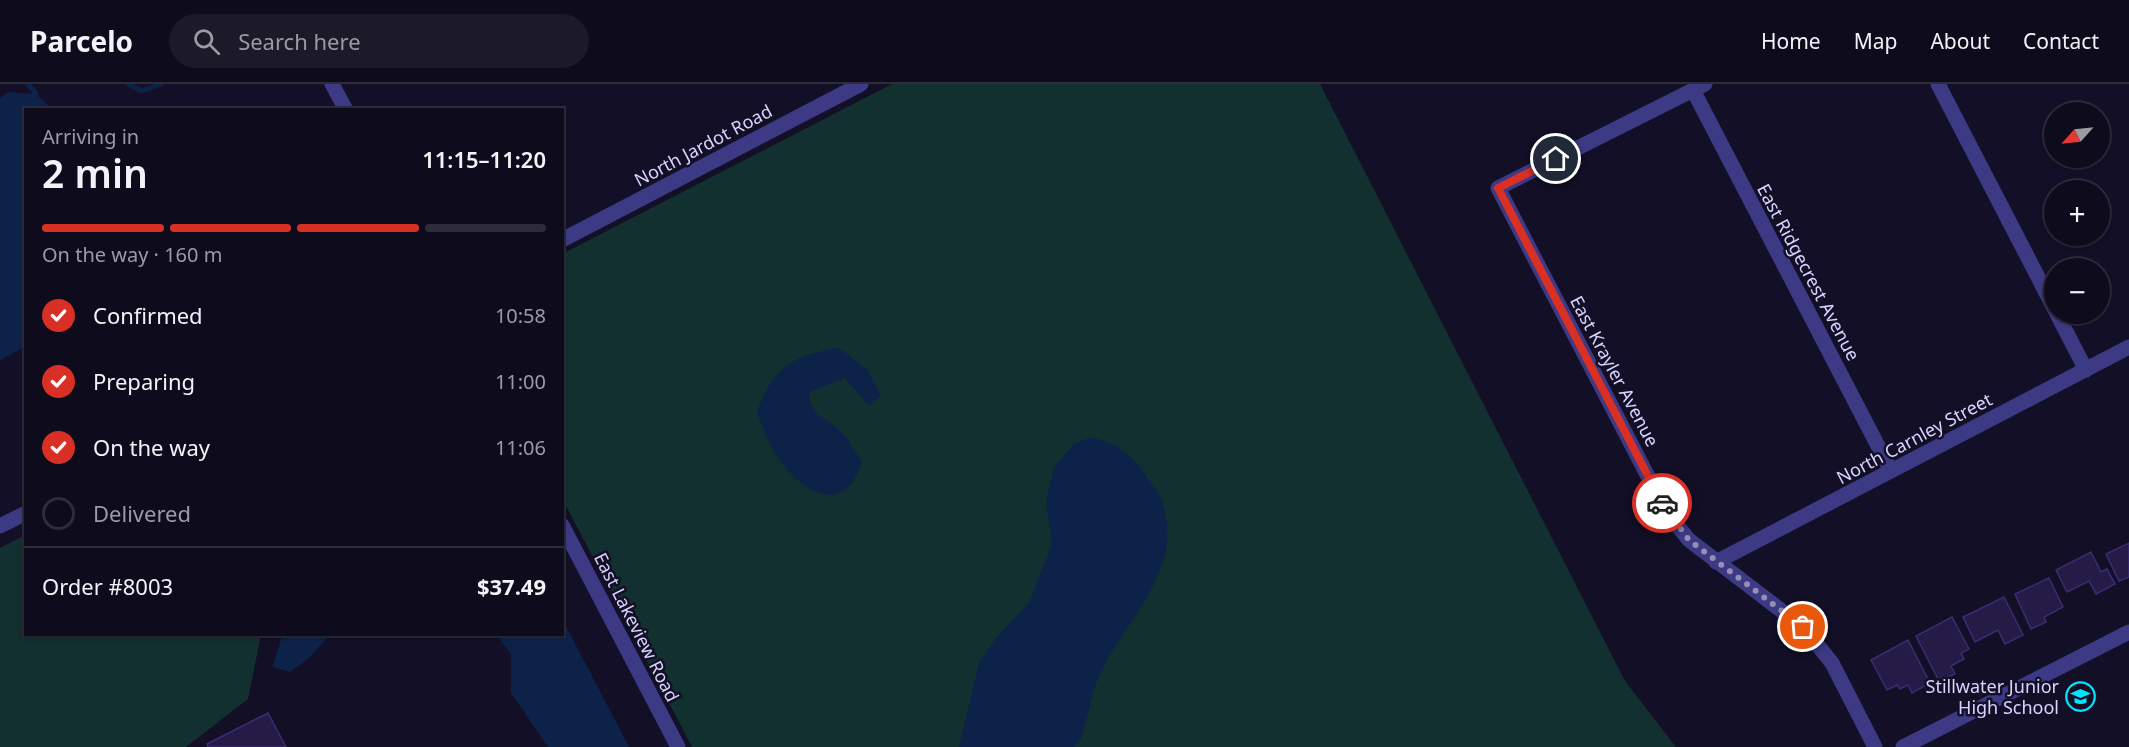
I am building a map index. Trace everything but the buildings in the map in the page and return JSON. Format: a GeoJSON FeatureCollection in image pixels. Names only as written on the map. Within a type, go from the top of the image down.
{"type":"FeatureCollection","features":[{"type":"Feature","properties":{"kind":"street"},"geometry":{"type":"LineString","coordinates":[[333,84],[345,108]]}},
{"type":"Feature","properties":{"kind":"street","name":"North Jardot Road"},"geometry":{"type":"LineString","coordinates":[[564,239],[861,84]]}},
{"type":"Feature","properties":{"kind":"street"},"geometry":{"type":"LineString","coordinates":[[1938,84],[2044,289]]}},
{"type":"Feature","properties":{"kind":"street","name":"East Krayler Avenue"},"geometry":{"type":"LineString","coordinates":[[1699,87],[1498,188],[1667,513],[1689,540],[1803,627],[1832,663],[1875,747]]}},
{"type":"Feature","properties":{"kind":"street","name":"East Ridgecrest Avenue"},"geometry":{"type":"LineString","coordinates":[[1699,87],[1891,471]]}},
{"type":"Feature","properties":{"kind":"street"},"geometry":{"type":"LineString","coordinates":[[2062,324],[2086,370]]}},
{"type":"Feature","properties":{"kind":"street","name":"North Carnley Street"},"geometry":{"type":"LineString","coordinates":[[1716,562],[2129,347]]}},
{"type":"Feature","properties":{"kind":"street"},"geometry":{"type":"LineString","coordinates":[[0,526],[24,514]]}},
{"type":"Feature","properties":{"kind":"street","name":"East Lakeview Road"},"geometry":{"type":"LineString","coordinates":[[564,529],[678,747]]}},
{"type":"Feature","properties":{"kind":"street"},"geometry":{"type":"LineString","coordinates":[[1903,747],[2129,632]]}},
{"type":"Feature","properties":{"kind":"green space"},"geometry":{"type":"Polygon","coordinates":[[[892,84],[1320,84],[1625,681],[1676,747],[692,747],[564,502],[564,253],[892,84]]]}},
{"type":"Feature","properties":{"kind":"green space"},"geometry":{"type":"Polygon","coordinates":[[[24,536],[24,636],[261,636],[248,699],[186,747],[0,747],[0,548],[24,536]]]}},
{"type":"Feature","properties":{"kind":"water"},"geometry":{"type":"Polygon","coordinates":[[[9,92],[36,94],[51,108],[24,108],[24,348],[0,360],[0,98],[9,92]]]}},
{"type":"Feature","properties":{"kind":"water"},"geometry":{"type":"Polygon","coordinates":[[[839,348],[868,370],[881,396],[869,406],[845,378],[810,392],[811,405],[819,415],[843,434],[862,462],[855,478],[847,488],[837,494],[827,495],[805,486],[784,466],[765,433],[757,412],[770,384],[787,366],[809,355],[839,348]]]}},
{"type":"Feature","properties":{"kind":"water"},"geometry":{"type":"Polygon","coordinates":[[[1089,438],[1113,444],[1127,454],[1139,466],[1160,496],[1167,528],[1166,550],[1160,571],[1151,591],[1102,669],[1081,739],[1074,747],[959,747],[979,663],[996,638],[1029,603],[1052,543],[1046,502],[1054,467],[1074,444],[1089,438]]]}},
{"type":"Feature","properties":{"kind":"water"},"geometry":{"type":"Polygon","coordinates":[[[564,624],[629,747],[548,747],[511,693],[511,654],[501,641],[500,636],[564,636],[564,624]]]}},
{"type":"Feature","properties":{"kind":"water"},"geometry":{"type":"Polygon","coordinates":[[[281,636],[329,636],[309,658],[290,672],[273,667],[281,636]]]}},
{"type":"Feature","properties":{"kind":"waterway"},"geometry":{"type":"LineString","coordinates":[[28,84],[36,94]]}},
{"type":"Feature","properties":{"kind":"waterway"},"geometry":{"type":"LineString","coordinates":[[128,84],[142,91],[161,84]]}},
{"type":"Feature","properties":{"kind":"way so far"},"geometry":{"type":"LineString","coordinates":[[1662,503],[1667,513],[1689,540],[1803,627]]}},
{"type":"Feature","properties":{"kind":"place","name":"Stillwater Junior High School"},"geometry":{"type":"Point","coordinates":[2080,696]}},
{"type":"Feature","properties":{"kind":"route"},"geometry":{"type":"LineString","coordinates":[[1556,159],[1498,188],[1662,503]]}}]}
